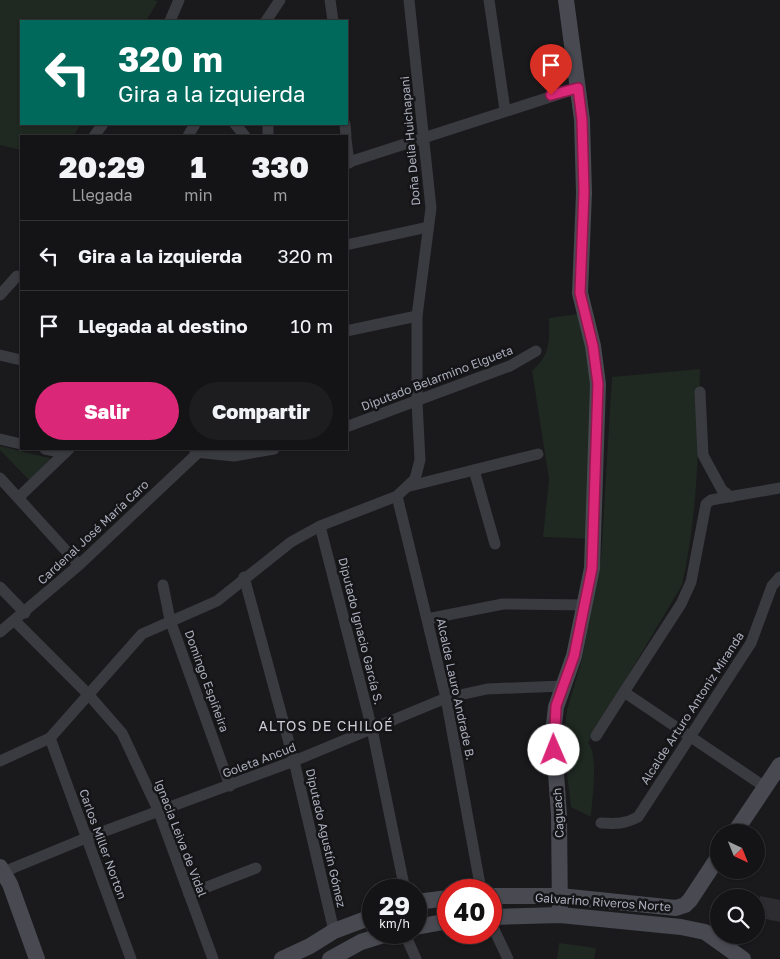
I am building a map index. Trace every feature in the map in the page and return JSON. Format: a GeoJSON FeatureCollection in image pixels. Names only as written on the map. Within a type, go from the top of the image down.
{"type":"FeatureCollection","features":[{"type":"Feature","properties":{"kind":"street"},"geometry":{"type":"LineString","coordinates":[[170,20],[179,0]]}},
{"type":"Feature","properties":{"kind":"street"},"geometry":{"type":"LineString","coordinates":[[267,20],[280,0]]}},
{"type":"Feature","properties":{"kind":"street"},"geometry":{"type":"LineString","coordinates":[[330,0],[333,20]]}},
{"type":"Feature","properties":{"kind":"street","name":"Doña Delia Huichapani"},"geometry":{"type":"LineString","coordinates":[[409,0],[431,208],[417,316],[417,402],[420,460],[418,472],[410,486]]}},
{"type":"Feature","properties":{"kind":"street"},"geometry":{"type":"LineString","coordinates":[[489,0],[505,110]]}},
{"type":"Feature","properties":{"kind":"street","name":"Caguach"},"geometry":{"type":"LineString","coordinates":[[560,914],[559,815],[553,733],[556,706],[574,656],[592,568],[598,384],[593,346],[580,293],[584,192],[582,120],[566,0]]}},
{"type":"Feature","properties":{"kind":"street"},"geometry":{"type":"LineString","coordinates":[[348,163],[505,110],[578,88]]}},
{"type":"Feature","properties":{"kind":"street"},"geometry":{"type":"LineString","coordinates":[[236,125],[244,135]]}},
{"type":"Feature","properties":{"kind":"street"},"geometry":{"type":"LineString","coordinates":[[348,245],[428,227]]}},
{"type":"Feature","properties":{"kind":"street"},"geometry":{"type":"LineString","coordinates":[[0,295],[19,276]]}},
{"type":"Feature","properties":{"kind":"street"},"geometry":{"type":"LineString","coordinates":[[348,331],[417,316]]}},
{"type":"Feature","properties":{"kind":"street","name":"Diputado Belarmino Elgueta"},"geometry":{"type":"LineString","coordinates":[[348,426],[510,366],[536,351]]}},
{"type":"Feature","properties":{"kind":"street"},"geometry":{"type":"LineString","coordinates":[[0,354],[20,360]]}},
{"type":"Feature","properties":{"kind":"street"},"geometry":{"type":"LineString","coordinates":[[700,392],[703,455],[722,490],[731,497]]}},
{"type":"Feature","properties":{"kind":"street"},"geometry":{"type":"LineString","coordinates":[[0,439],[20,444]]}},
{"type":"Feature","properties":{"kind":"street"},"geometry":{"type":"LineString","coordinates":[[197,450],[234,456],[268,450]]}},
{"type":"Feature","properties":{"kind":"street","name":"Cardenal José María Caro"},"geometry":{"type":"LineString","coordinates":[[0,632],[25,613],[79,565],[197,450]]}},
{"type":"Feature","properties":{"kind":"street"},"geometry":{"type":"LineString","coordinates":[[19,497],[67,451]]}},
{"type":"Feature","properties":{"kind":"street"},"geometry":{"type":"LineString","coordinates":[[0,761],[50,738],[142,634],[170,620],[217,601],[291,542],[320,526],[397,496],[410,486],[538,454]]}},
{"type":"Feature","properties":{"kind":"street"},"geometry":{"type":"LineString","coordinates":[[474,470],[495,544]]}},
{"type":"Feature","properties":{"kind":"street"},"geometry":{"type":"LineString","coordinates":[[0,478],[79,565]]}},
{"type":"Feature","properties":{"kind":"street"},"geometry":{"type":"LineString","coordinates":[[596,736],[681,604],[691,582],[706,504],[711,500],[780,488]]}},
{"type":"Feature","properties":{"kind":"street","name":"Alcalde Lauro Andrade B."},"geometry":{"type":"LineString","coordinates":[[397,496],[446,698],[479,879]]}},
{"type":"Feature","properties":{"kind":"street","name":"Diputado Ignacio García S."},"geometry":{"type":"LineString","coordinates":[[320,526],[372,729],[403,879]]}},
{"type":"Feature","properties":{"kind":"street","name":"Alcalde Arturo Antoniz Miranda"},"geometry":{"type":"LineString","coordinates":[[601,823],[617,824],[628,822],[638,817],[751,643],[772,586],[780,577]]}},
{"type":"Feature","properties":{"kind":"street","name":"Diputado Agustín Gómez"},"geometry":{"type":"LineString","coordinates":[[244,578],[294,761],[334,931]]}},
{"type":"Feature","properties":{"kind":"street","name":"Domingo Espiñeira"},"geometry":{"type":"LineString","coordinates":[[163,585],[170,620],[230,786]]}},
{"type":"Feature","properties":{"kind":"street"},"geometry":{"type":"LineString","coordinates":[[0,587],[25,613]]}},
{"type":"Feature","properties":{"kind":"street"},"geometry":{"type":"LineString","coordinates":[[427,619],[503,604],[584,605]]}},
{"type":"Feature","properties":{"kind":"street","name":"Ignacia Leiva de Vidal"},"geometry":{"type":"LineString","coordinates":[[15,621],[88,694],[122,733],[159,812],[213,959]]}},
{"type":"Feature","properties":{"kind":"street","name":"Goleta Ancud"},"geometry":{"type":"LineString","coordinates":[[2,872],[86,838],[294,761],[446,698],[487,689],[563,686]]}},
{"type":"Feature","properties":{"kind":"street"},"geometry":{"type":"LineString","coordinates":[[624,692],[765,787]]}},
{"type":"Feature","properties":{"kind":"street","name":"Carlos Miller Norton"},"geometry":{"type":"LineString","coordinates":[[50,738],[131,959]]}},
{"type":"Feature","properties":{"kind":"street"},"geometry":{"type":"LineString","coordinates":[[740,824],[780,765]]}},
{"type":"Feature","properties":{"kind":"street"},"geometry":{"type":"LineString","coordinates":[[189,894],[256,868]]}},
{"type":"Feature","properties":{"kind":"street","name":"Galvarino Riveros Norte"},"geometry":{"type":"LineString","coordinates":[[502,896],[560,896],[681,907],[690,900],[710,870]]}},
{"type":"Feature","properties":{"kind":"street"},"geometry":{"type":"LineString","coordinates":[[2,872],[37,959]]}},
{"type":"Feature","properties":{"kind":"street"},"geometry":{"type":"LineString","coordinates":[[502,917],[560,914],[681,927],[705,932],[743,959]]}},
{"type":"Feature","properties":{"kind":"street"},"geometry":{"type":"LineString","coordinates":[[282,959],[314,952],[334,931],[362,920]]}},
{"type":"Feature","properties":{"kind":"street"},"geometry":{"type":"LineString","coordinates":[[330,959],[362,942]]}},
{"type":"Feature","properties":{"kind":"street"},"geometry":{"type":"LineString","coordinates":[[409,944],[416,959]]}},
{"type":"Feature","properties":{"kind":"street"},"geometry":{"type":"LineString","coordinates":[[501,944],[508,959]]}},
{"type":"Feature","properties":{"kind":"shaded area"},"geometry":{"type":"Polygon","coordinates":[[[0,0],[158,1],[147,20],[20,20],[20,125],[80,125],[74,135],[20,135],[20,150],[0,145],[0,0]]]}},
{"type":"Feature","properties":{"kind":"shaded area"},"geometry":{"type":"Polygon","coordinates":[[[585,313],[593,346],[593,539],[543,537],[549,479],[532,371],[543,359],[548,347],[549,318],[585,313]]]}},
{"type":"Feature","properties":{"kind":"shaded area"},"geometry":{"type":"Polygon","coordinates":[[[700,369],[698,451],[694,505],[682,585],[588,743],[594,767],[591,817],[571,807],[563,741],[567,710],[582,659],[601,558],[612,377],[700,369]]]}},
{"type":"Feature","properties":{"kind":"shaded area"},"geometry":{"type":"Polygon","coordinates":[[[0,446],[53,459],[30,481],[0,450],[0,446]]]}},
{"type":"Feature","properties":{"kind":"shaded area"},"geometry":{"type":"Polygon","coordinates":[[[559,943],[596,948],[594,959],[557,959],[559,943]]]}},
{"type":"Feature","properties":{"kind":"building"},"geometry":{"type":"Polygon","coordinates":[[[765,897],[780,900],[780,922],[765,919],[765,897]]]}},
{"type":"Feature","properties":{"kind":"district","name":"ALTOS DE CHILOÉ"},"geometry":{"type":"Point","coordinates":[326,725]}},
{"type":"Feature","properties":{"kind":"route"},"geometry":{"type":"LineString","coordinates":[[551,95],[578,88],[582,120],[584,192],[580,293],[593,346],[598,384],[592,568],[574,656],[556,706],[553,733],[554,750]]}}]}
